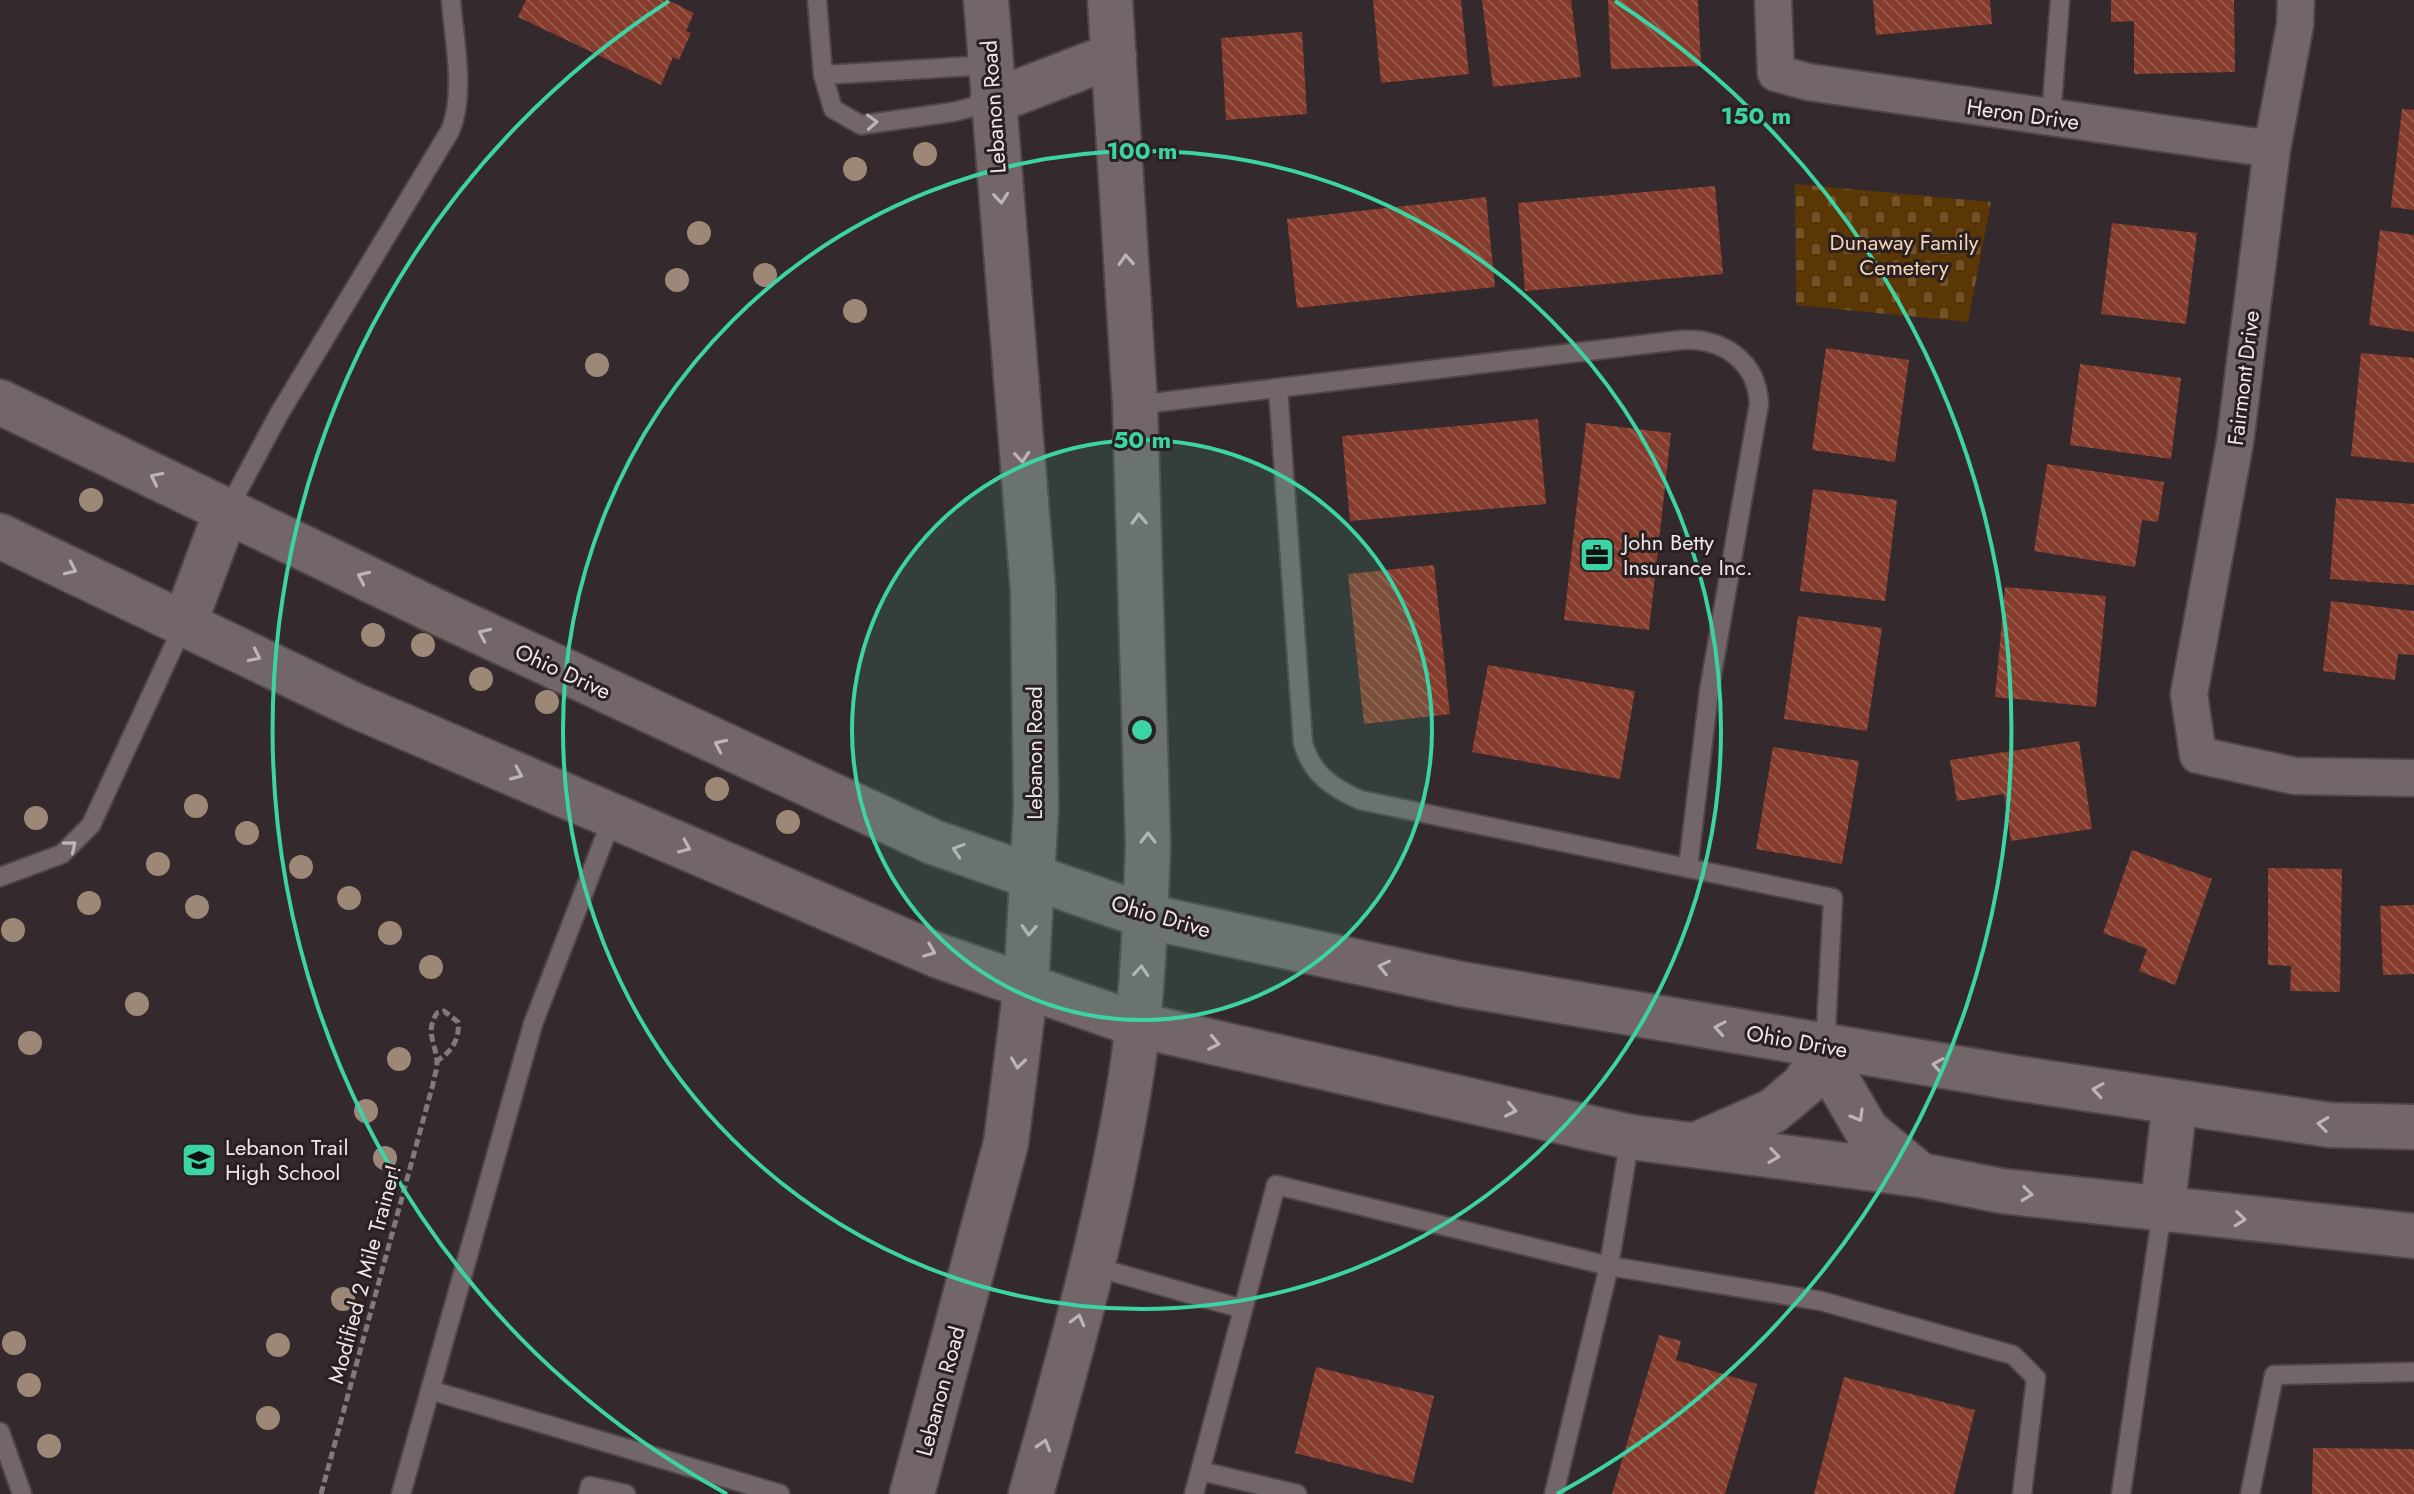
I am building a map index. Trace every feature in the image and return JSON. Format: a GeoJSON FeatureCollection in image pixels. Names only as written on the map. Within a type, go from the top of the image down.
{"type":"FeatureCollection","features":[{"type":"Feature","properties":{"kind":"main road","name":"Lebanon Road"},"geometry":{"type":"LineString","coordinates":[[912,1494],[1006,1143],[1026,986],[1036,808],[1033,590],[986,0]]}},
{"type":"Feature","properties":{"kind":"main road"},"geometry":{"type":"LineString","coordinates":[[1031,1494],[1107,1201],[1138,1025],[1145,916],[1148,846],[1135,405],[1110,0]]}},
{"type":"Feature","properties":{"kind":"main road"},"geometry":{"type":"LineString","coordinates":[[991,83],[1114,55]]}},
{"type":"Feature","properties":{"kind":"main road","name":"Ohio Drive"},"geometry":{"type":"LineString","coordinates":[[0,402],[226,512],[933,842],[1032,874],[1145,916],[1460,984],[1825,1046],[2330,1125],[2414,1127]]}},
{"type":"Feature","properties":{"kind":"main road"},"geometry":{"type":"LineString","coordinates":[[185,622],[226,512]]}},
{"type":"Feature","properties":{"kind":"main road"},"geometry":{"type":"LineString","coordinates":[[0,536],[356,706],[939,956],[1138,1025],[1630,1137],[1920,1175],[2002,1191],[2162,1211],[2414,1236]]}},
{"type":"Feature","properties":{"kind":"main road"},"geometry":{"type":"LineString","coordinates":[[1696,1145],[1773,1111],[1805,1084],[1825,1046]]}},
{"type":"Feature","properties":{"kind":"main road"},"geometry":{"type":"LineString","coordinates":[[1825,1046],[1839,1083],[1867,1131],[1920,1175]]}},
{"type":"Feature","properties":{"kind":"main road"},"geometry":{"type":"LineString","coordinates":[[2162,1211],[2175,1102]]}},
{"type":"Feature","properties":{"kind":"street","name":"Heron Drive"},"geometry":{"type":"LineString","coordinates":[[1773,0],[1776,73],[1808,82],[2272,149]]}},
{"type":"Feature","properties":{"kind":"street","name":"Fairmont Drive"},"geometry":{"type":"LineString","coordinates":[[2296,0],[2295,25],[2272,149],[2235,442],[2189,694],[2198,755],[2295,776],[2414,778]]}},
{"type":"Feature","properties":{"kind":"lane"},"geometry":{"type":"LineString","coordinates":[[226,512],[279,414],[450,131],[456,116],[457,86],[451,0]]}},
{"type":"Feature","properties":{"kind":"lane"},"geometry":{"type":"LineString","coordinates":[[817,0],[823,75],[833,109],[861,125],[953,112],[991,83]]}},
{"type":"Feature","properties":{"kind":"lane"},"geometry":{"type":"LineString","coordinates":[[2051,117],[2060,0]]}},
{"type":"Feature","properties":{"kind":"lane"},"geometry":{"type":"LineString","coordinates":[[823,75],[991,83]]}},
{"type":"Feature","properties":{"kind":"lane"},"geometry":{"type":"LineString","coordinates":[[1135,405],[1681,340],[1718,344],[1744,363],[1758,393],[1758,412],[1709,691],[1688,868]]}},
{"type":"Feature","properties":{"kind":"lane"},"geometry":{"type":"LineString","coordinates":[[1278,388],[1303,743],[1310,766],[1335,789],[1360,800],[1833,898],[1825,1046]]}},
{"type":"Feature","properties":{"kind":"lane"},"geometry":{"type":"LineString","coordinates":[[0,877],[62,854],[91,825],[185,622]]}},
{"type":"Feature","properties":{"kind":"lane"},"geometry":{"type":"LineString","coordinates":[[401,1494],[533,1024],[613,816]]}},
{"type":"Feature","properties":{"kind":"lane"},"geometry":{"type":"LineString","coordinates":[[1554,1494],[1609,1266],[1630,1137]]}},
{"type":"Feature","properties":{"kind":"lane"},"geometry":{"type":"LineString","coordinates":[[1194,1494],[1276,1185],[1609,1266],[1821,1301],[2013,1355],[2036,1378],[2022,1494]]}},
{"type":"Feature","properties":{"kind":"lane"},"geometry":{"type":"LineString","coordinates":[[2121,1494],[2162,1211]]}},
{"type":"Feature","properties":{"kind":"lane"},"geometry":{"type":"LineString","coordinates":[[1092,1266],[1243,1309]]}},
{"type":"Feature","properties":{"kind":"lane"},"geometry":{"type":"LineString","coordinates":[[2250,1494],[2274,1375],[2414,1372]]}},
{"type":"Feature","properties":{"kind":"lane"},"geometry":{"type":"LineString","coordinates":[[430,1390],[780,1494]]}},
{"type":"Feature","properties":{"kind":"lane"},"geometry":{"type":"LineString","coordinates":[[0,1432],[22,1494]]}},
{"type":"Feature","properties":{"kind":"lane"},"geometry":{"type":"LineString","coordinates":[[1201,1471],[1297,1494]]}},
{"type":"Feature","properties":{"kind":"lane"},"geometry":{"type":"LineString","coordinates":[[588,1494],[590,1486],[626,1494]]}},
{"type":"Feature","properties":{"kind":"path","name":"Modified 2 Mile Trainer!"},"geometry":{"type":"LineString","coordinates":[[321,1494],[437,1061],[429,1031],[437,1013],[444,1011],[458,1022],[459,1032],[452,1048],[437,1061]]}},
{"type":"Feature","properties":{"kind":"green space","name":"Dunaway Family Cemetery"},"geometry":{"type":"Polygon","coordinates":[[[1795,184],[1991,202],[1968,322],[1796,305],[1795,184]]]}},
{"type":"Feature","properties":{"kind":"building"},"geometry":{"type":"Polygon","coordinates":[[[526,0],[668,0],[694,13],[686,31],[691,33],[679,60],[673,57],[661,85],[518,17],[526,0]]]}},
{"type":"Feature","properties":{"kind":"building"},"geometry":{"type":"Polygon","coordinates":[[[1373,0],[1461,0],[1469,74],[1381,83],[1373,0]]]}},
{"type":"Feature","properties":{"kind":"building"},"geometry":{"type":"Polygon","coordinates":[[[1482,0],[1571,0],[1581,77],[1493,87],[1482,0]]]}},
{"type":"Feature","properties":{"kind":"building"},"geometry":{"type":"Polygon","coordinates":[[[1608,0],[1698,0],[1701,66],[1611,69],[1608,0]]]}},
{"type":"Feature","properties":{"kind":"building"},"geometry":{"type":"Polygon","coordinates":[[[1873,0],[1990,0],[1992,24],[1876,35],[1873,0]]]}},
{"type":"Feature","properties":{"kind":"building"},"geometry":{"type":"Polygon","coordinates":[[[2111,0],[2234,0],[2235,72],[2134,74],[2134,21],[2111,22],[2111,0]]]}},
{"type":"Feature","properties":{"kind":"building"},"geometry":{"type":"Polygon","coordinates":[[[1302,32],[1307,114],[1226,120],[1221,38],[1302,32]]]}},
{"type":"Feature","properties":{"kind":"building"},"geometry":{"type":"Polygon","coordinates":[[[2402,109],[2414,110],[2414,210],[2391,207],[2402,109]]]}},
{"type":"Feature","properties":{"kind":"building"},"geometry":{"type":"Polygon","coordinates":[[[1715,186],[1723,274],[1525,291],[1518,203],[1715,186]]]}},
{"type":"Feature","properties":{"kind":"building"},"geometry":{"type":"Polygon","coordinates":[[[1486,197],[1495,287],[1297,308],[1287,219],[1486,197]]]}},
{"type":"Feature","properties":{"kind":"building"},"geometry":{"type":"Polygon","coordinates":[[[2112,223],[2197,233],[2186,324],[2101,314],[2112,223]]]}},
{"type":"Feature","properties":{"kind":"building"},"geometry":{"type":"Polygon","coordinates":[[[2380,230],[2414,235],[2414,332],[2369,325],[2380,230]]]}},
{"type":"Feature","properties":{"kind":"building"},"geometry":{"type":"Polygon","coordinates":[[[1826,348],[1909,360],[1895,462],[1812,450],[1826,348]]]}},
{"type":"Feature","properties":{"kind":"building"},"geometry":{"type":"Polygon","coordinates":[[[2361,353],[2414,358],[2414,463],[2351,456],[2361,353]]]}},
{"type":"Feature","properties":{"kind":"building"},"geometry":{"type":"Polygon","coordinates":[[[2080,364],[2181,378],[2171,459],[2070,445],[2080,364]]]}},
{"type":"Feature","properties":{"kind":"building"},"geometry":{"type":"Polygon","coordinates":[[[1538,419],[1546,504],[1350,521],[1342,436],[1538,419]]]}},
{"type":"Feature","properties":{"kind":"building"},"geometry":{"type":"Polygon","coordinates":[[[1586,423],[1671,433],[1649,630],[1564,620],[1586,423]]]}},
{"type":"Feature","properties":{"kind":"building"},"geometry":{"type":"Polygon","coordinates":[[[2047,464],[2164,482],[2158,522],[2142,520],[2135,567],[2034,551],[2047,464]]]}},
{"type":"Feature","properties":{"kind":"building"},"geometry":{"type":"Polygon","coordinates":[[[1813,489],[1897,500],[1885,601],[1800,591],[1813,489]]]}},
{"type":"Feature","properties":{"kind":"building"},"geometry":{"type":"Polygon","coordinates":[[[2336,498],[2414,504],[2414,585],[2330,579],[2336,498]]]}},
{"type":"Feature","properties":{"kind":"building"},"geometry":{"type":"Polygon","coordinates":[[[1434,565],[1450,714],[1364,724],[1348,574],[1434,565]]]}},
{"type":"Feature","properties":{"kind":"building"},"geometry":{"type":"Polygon","coordinates":[[[2005,587],[2106,596],[2096,707],[1995,697],[2005,587]]]}},
{"type":"Feature","properties":{"kind":"building"},"geometry":{"type":"Polygon","coordinates":[[[2331,601],[2414,611],[2414,655],[2398,654],[2395,680],[2323,671],[2331,601]]]}},
{"type":"Feature","properties":{"kind":"building"},"geometry":{"type":"Polygon","coordinates":[[[1798,616],[1882,628],[1867,731],[1784,719],[1798,616]]]}},
{"type":"Feature","properties":{"kind":"building"},"geometry":{"type":"Polygon","coordinates":[[[1488,665],[1635,691],[1620,779],[1472,752],[1488,665]]]}},
{"type":"Feature","properties":{"kind":"building"},"geometry":{"type":"Polygon","coordinates":[[[2079,741],[2092,829],[2011,841],[2004,794],[1957,801],[1950,760],[2079,741]]]}},
{"type":"Feature","properties":{"kind":"building"},"geometry":{"type":"Polygon","coordinates":[[[1773,747],[1859,761],[1842,864],[1756,849],[1773,747]]]}},
{"type":"Feature","properties":{"kind":"building"},"geometry":{"type":"Polygon","coordinates":[[[2132,850],[2212,879],[2175,985],[2139,971],[2147,949],[2103,933],[2132,850]]]}},
{"type":"Feature","properties":{"kind":"building"},"geometry":{"type":"Polygon","coordinates":[[[2268,868],[2342,869],[2340,992],[2290,991],[2291,966],[2268,965],[2268,868]]]}},
{"type":"Feature","properties":{"kind":"building"},"geometry":{"type":"Polygon","coordinates":[[[2414,905],[2414,974],[2383,975],[2380,906],[2414,905]]]}},
{"type":"Feature","properties":{"kind":"building"},"geometry":{"type":"Polygon","coordinates":[[[1659,1335],[1681,1341],[1676,1360],[1757,1384],[1725,1494],[1612,1494],[1659,1335]]]}},
{"type":"Feature","properties":{"kind":"building"},"geometry":{"type":"Polygon","coordinates":[[[1316,1367],[1434,1396],[1413,1483],[1295,1453],[1316,1367]]]}},
{"type":"Feature","properties":{"kind":"building"},"geometry":{"type":"Polygon","coordinates":[[[1844,1377],[1975,1410],[1954,1494],[1814,1494],[1844,1377]]]}},
{"type":"Feature","properties":{"kind":"building"},"geometry":{"type":"Polygon","coordinates":[[[2313,1448],[2414,1449],[2414,1494],[2312,1494],[2313,1448]]]}},
{"type":"Feature","properties":{"kind":"place","name":"John Betty Insurance Inc."},"geometry":{"type":"Point","coordinates":[1597,555]}},
{"type":"Feature","properties":{"kind":"place","name":"Lebanon Trail High School"},"geometry":{"type":"Point","coordinates":[199,1160]}}]}
